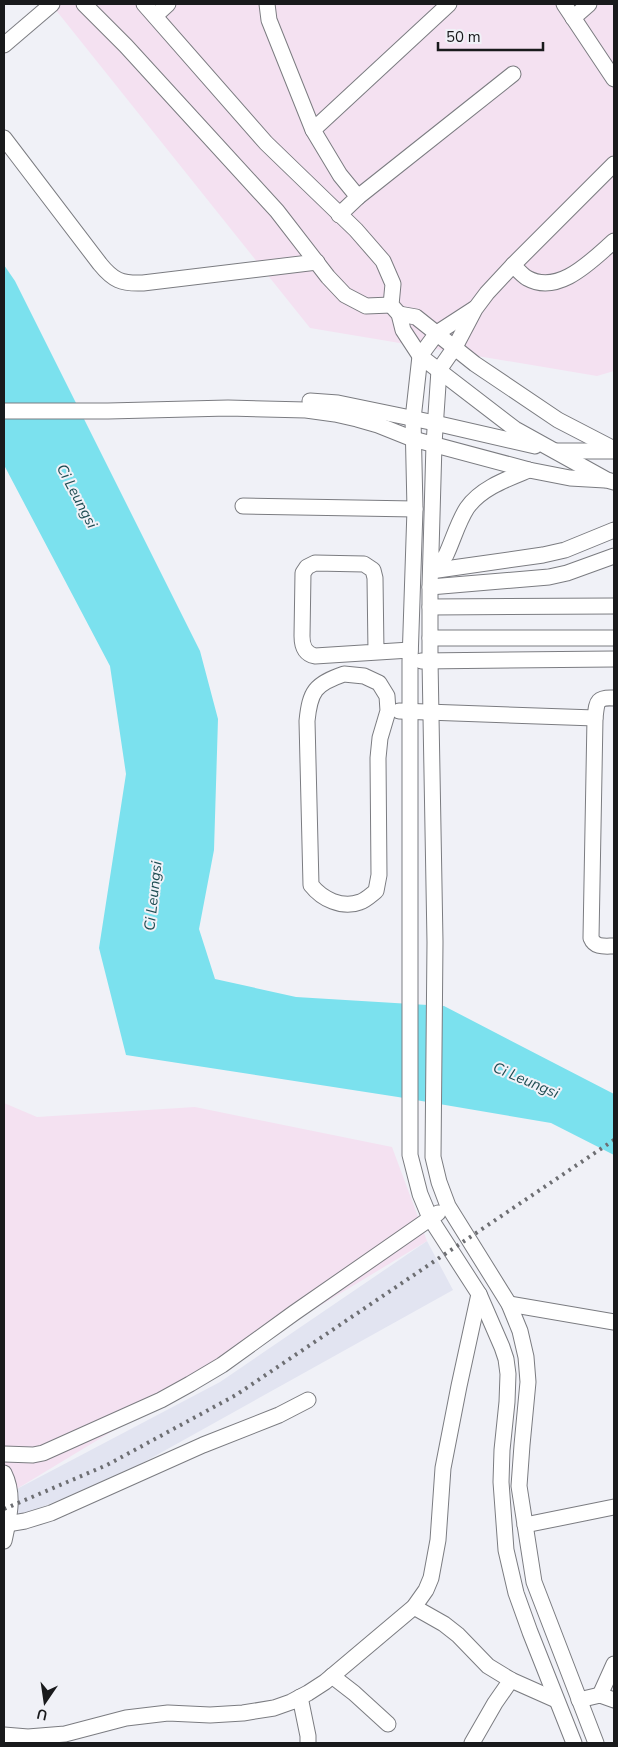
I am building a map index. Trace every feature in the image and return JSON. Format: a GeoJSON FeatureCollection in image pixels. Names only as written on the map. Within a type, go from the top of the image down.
{"type":"FeatureCollection","features":[{"type":"Feature","properties":{"kind":"street"},"geometry":{"type":"LineString","coordinates":[[4,45],[52,4]]}},
{"type":"Feature","properties":{"kind":"street"},"geometry":{"type":"LineString","coordinates":[[84,4],[126,46],[277,211],[336,285],[351,299],[366,306],[395,309],[416,317],[475,364],[558,420],[614,450]]}},
{"type":"Feature","properties":{"kind":"street"},"geometry":{"type":"LineString","coordinates":[[144,4],[266,143],[356,230],[383,261],[393,284],[395,309],[403,330],[420,356],[515,429],[612,480]]}},
{"type":"Feature","properties":{"kind":"street"},"geometry":{"type":"LineString","coordinates":[[155,16],[168,4]]}},
{"type":"Feature","properties":{"kind":"street"},"geometry":{"type":"LineString","coordinates":[[267,4],[268,20],[313,130],[340,175],[358,198]]}},
{"type":"Feature","properties":{"kind":"street"},"geometry":{"type":"LineString","coordinates":[[313,130],[449,4]]}},
{"type":"Feature","properties":{"kind":"street"},"geometry":{"type":"LineString","coordinates":[[564,4],[614,79]]}},
{"type":"Feature","properties":{"kind":"street"},"geometry":{"type":"LineString","coordinates":[[573,18],[588,4]]}},
{"type":"Feature","properties":{"kind":"street"},"geometry":{"type":"LineString","coordinates":[[339,215],[513,74]]}},
{"type":"Feature","properties":{"kind":"street"},"geometry":{"type":"LineString","coordinates":[[4,138],[100,264],[110,276],[119,281],[132,284],[143,283],[317,262]]}},
{"type":"Feature","properties":{"kind":"street"},"geometry":{"type":"LineString","coordinates":[[596,1743],[534,1582],[519,1486],[528,1382],[528,1368],[520,1331],[509,1304],[448,1206],[439,1182],[433,1157],[435,942],[430,587],[434,444],[439,370],[475,308],[512,265],[614,164]]}},
{"type":"Feature","properties":{"kind":"street"},"geometry":{"type":"LineString","coordinates":[[512,265],[525,277],[532,280],[553,282],[569,277],[614,241]]}},
{"type":"Feature","properties":{"kind":"street"},"geometry":{"type":"LineString","coordinates":[[475,308],[437,333],[420,356],[413,419],[415,509],[410,656],[410,1155],[420,1194],[430,1218],[479,1294],[502,1347],[508,1374],[501,1482],[506,1550],[516,1593],[574,1743]]}},
{"type":"Feature","properties":{"kind":"street"},"geometry":{"type":"LineString","coordinates":[[4,411],[229,398],[279,399],[338,403],[556,451],[614,450]]}},
{"type":"Feature","properties":{"kind":"street"},"geometry":{"type":"LineString","coordinates":[[4,401],[108,406],[306,410],[357,419],[414,439],[529,470],[570,478],[612,480]]}},
{"type":"Feature","properties":{"kind":"street"},"geometry":{"type":"LineString","coordinates":[[431,569],[443,559],[466,509],[475,498],[490,488],[529,470]]}},
{"type":"Feature","properties":{"kind":"street"},"geometry":{"type":"LineString","coordinates":[[243,506],[415,509]]}},
{"type":"Feature","properties":{"kind":"street"},"geometry":{"type":"LineString","coordinates":[[431,569],[558,552],[614,530]]}},
{"type":"Feature","properties":{"kind":"street"},"geometry":{"type":"LineString","coordinates":[[430,587],[549,577],[567,573],[614,556]]}},
{"type":"Feature","properties":{"kind":"street"},"geometry":{"type":"LineString","coordinates":[[376,652],[375,578],[373,570],[364,564],[315,563],[307,567],[303,573],[302,644],[308,653],[315,656],[376,652],[430,660],[614,659]]}},
{"type":"Feature","properties":{"kind":"street"},"geometry":{"type":"LineString","coordinates":[[430,607],[614,606]]}},
{"type":"Feature","properties":{"kind":"street"},"geometry":{"type":"LineString","coordinates":[[430,638],[614,638]]}},
{"type":"Feature","properties":{"kind":"street"},"geometry":{"type":"LineString","coordinates":[[344,674],[364,676],[379,683],[387,696],[388,711],[380,738],[378,758],[379,875],[376,890],[361,902],[348,904],[328,900],[311,885],[307,721],[309,705],[316,689],[326,680],[344,674]]}},
{"type":"Feature","properties":{"kind":"street"},"geometry":{"type":"LineString","coordinates":[[614,698],[604,697],[599,699],[595,718],[591,938],[597,946],[614,946]]}},
{"type":"Feature","properties":{"kind":"street"},"geometry":{"type":"LineString","coordinates":[[388,711],[595,718]]}},
{"type":"Feature","properties":{"kind":"street"},"geometry":{"type":"LineString","coordinates":[[4,1454],[33,1455],[43,1453],[161,1400],[190,1384],[222,1365],[448,1206]]}},
{"type":"Feature","properties":{"kind":"street"},"geometry":{"type":"LineString","coordinates":[[4,1735],[42,1740],[126,1718],[168,1713],[210,1715],[243,1713],[274,1708],[300,1697],[332,1676],[414,1607],[426,1590],[431,1578],[438,1540],[445,1458],[479,1294]]}},
{"type":"Feature","properties":{"kind":"street"},"geometry":{"type":"LineString","coordinates":[[509,1304],[614,1322]]}},
{"type":"Feature","properties":{"kind":"street"},"geometry":{"type":"LineString","coordinates":[[7,1524],[51,1513],[203,1445],[279,1415],[308,1400]]}},
{"type":"Feature","properties":{"kind":"street"},"geometry":{"type":"LineString","coordinates":[[4,1473],[9,1485],[10,1507],[4,1541]]}},
{"type":"Feature","properties":{"kind":"street"},"geometry":{"type":"LineString","coordinates":[[524,1525],[614,1507]]}},
{"type":"Feature","properties":{"kind":"street"},"geometry":{"type":"LineString","coordinates":[[414,1607],[444,1624],[458,1635],[488,1666],[511,1680],[556,1700]]}},
{"type":"Feature","properties":{"kind":"street"},"geometry":{"type":"LineString","coordinates":[[600,1695],[614,1664]]}},
{"type":"Feature","properties":{"kind":"street"},"geometry":{"type":"LineString","coordinates":[[332,1676],[372,1708],[388,1724]]}},
{"type":"Feature","properties":{"kind":"street"},"geometry":{"type":"LineString","coordinates":[[472,1743],[494,1703],[511,1680]]}},
{"type":"Feature","properties":{"kind":"street"},"geometry":{"type":"LineString","coordinates":[[579,1700],[600,1695],[614,1700]]}},
{"type":"Feature","properties":{"kind":"street"},"geometry":{"type":"LineString","coordinates":[[300,1697],[308,1743]]}},
{"type":"Feature","properties":{"kind":"shaded area"},"geometry":{"type":"Polygon","coordinates":[[[51,4],[614,4],[614,371],[597,376],[310,328],[51,4]]]}},
{"type":"Feature","properties":{"kind":"shaded area"},"geometry":{"type":"Polygon","coordinates":[[[4,1103],[37,1117],[195,1107],[392,1147],[427,1241],[15,1490],[4,1494],[4,1103]]]}},
{"type":"Feature","properties":{"kind":"shaded area"},"geometry":{"type":"Polygon","coordinates":[[[427,1241],[453,1290],[128,1471],[4,1523],[15,1490],[220,1382],[427,1241]]]}},
{"type":"Feature","properties":{"kind":"water","name":"Ci Leungsi"},"geometry":{"type":"Polygon","coordinates":[[[4,265],[15,281],[200,651],[218,719],[214,850],[199,929],[215,979],[296,997],[444,1006],[614,1094],[614,1155],[551,1123],[398,1097],[126,1055],[99,948],[126,774],[110,666],[4,465],[4,265]]]}},
{"type":"Feature","properties":{"kind":"railway"},"geometry":{"type":"LineString","coordinates":[[4,1509],[107,1465],[236,1395],[614,1140]]}}]}
